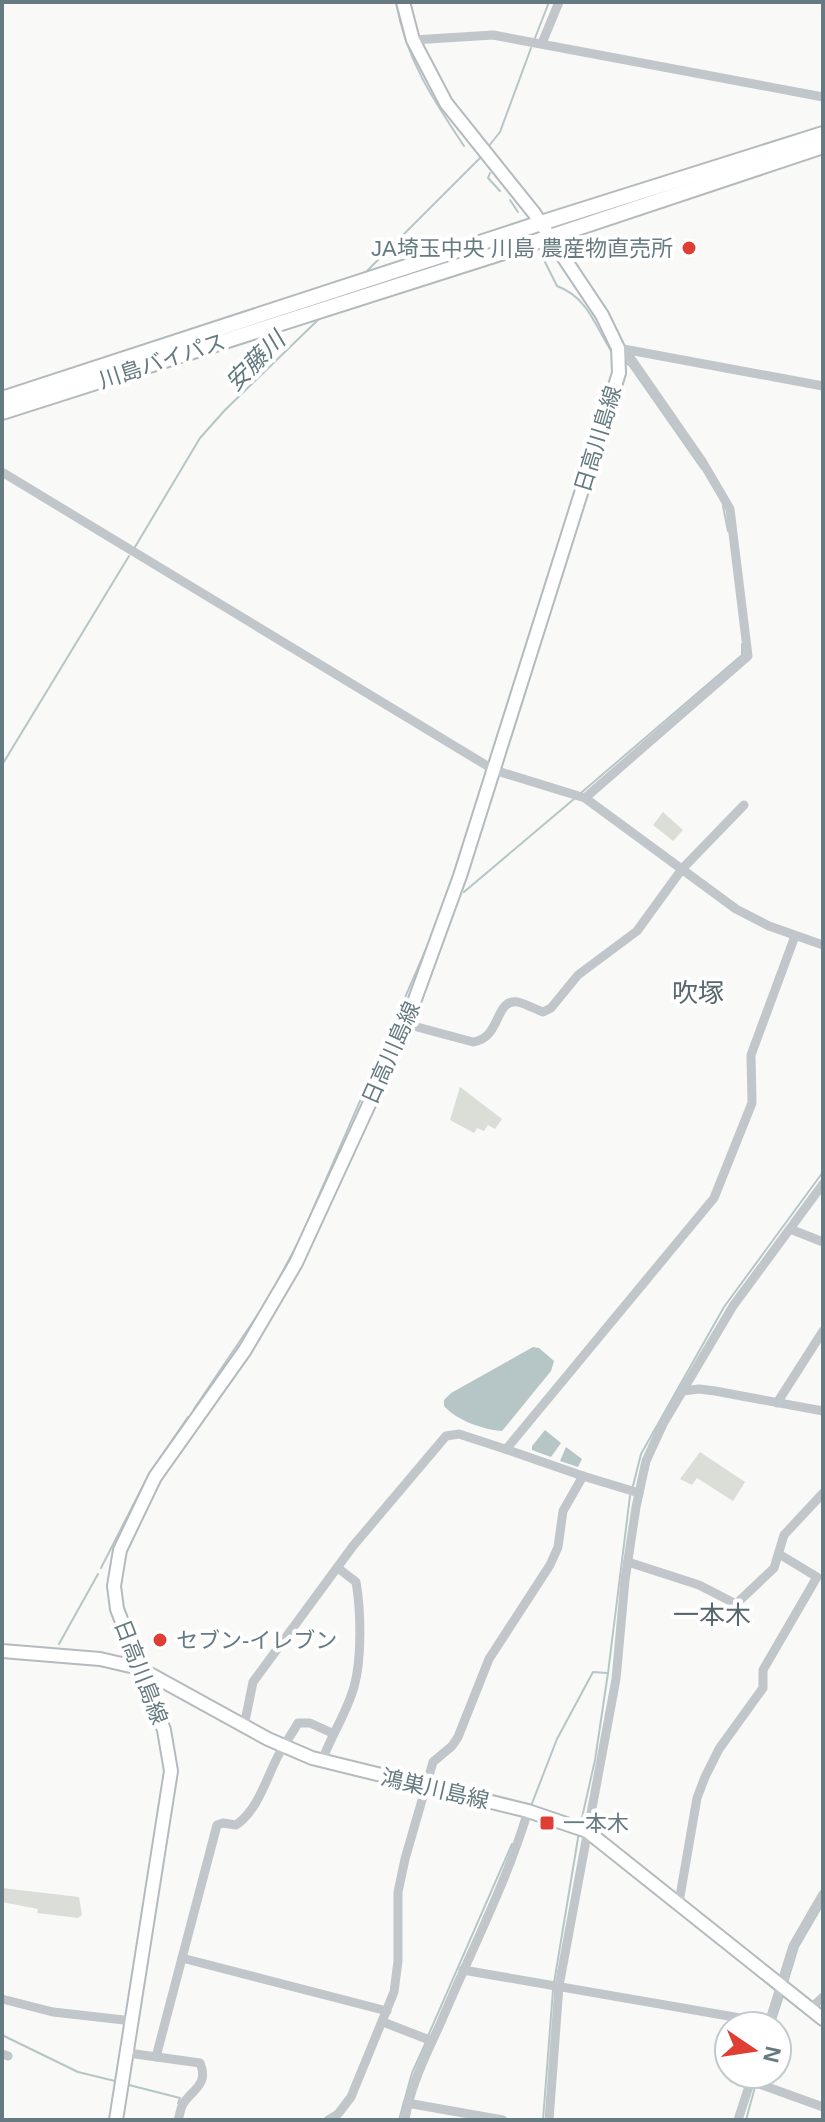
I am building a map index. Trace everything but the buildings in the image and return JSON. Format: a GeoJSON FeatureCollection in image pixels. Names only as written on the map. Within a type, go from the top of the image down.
{"type":"FeatureCollection","features":[{"type":"Feature","properties":{"kind":"highway","name":"川島バイパス"},"geometry":{"type":"LineString","coordinates":[[2,399],[823,134]]}},
{"type":"Feature","properties":{"kind":"highway","name":"川島バイパス"},"geometry":{"type":"LineString","coordinates":[[2,412],[549,238],[823,146]]}},
{"type":"Feature","properties":{"kind":"main road"},"geometry":{"type":"LineString","coordinates":[[403,2],[413,40],[446,103],[541,223],[602,315],[618,348]]}},
{"type":"Feature","properties":{"kind":"main road","name":"日高川島線"},"geometry":{"type":"LineString","coordinates":[[116,2120],[171,1771],[164,1730],[117,1609],[116,1569],[125,1535],[155,1477],[245,1350],[296,1263],[406,1024],[429,965],[494,770],[610,402],[619,373],[618,348]]}},
{"type":"Feature","properties":{"kind":"main road","name":"鴻巣川島線"},"geometry":{"type":"LineString","coordinates":[[2,1651],[100,1659],[139,1668],[284,1747],[322,1761],[528,1811],[587,1831],[823,2019]]}},
{"type":"Feature","properties":{"kind":"street"},"geometry":{"type":"LineString","coordinates":[[542,43],[559,2]]}},
{"type":"Feature","properties":{"kind":"street"},"geometry":{"type":"LineString","coordinates":[[413,40],[493,35],[823,97]]}},
{"type":"Feature","properties":{"kind":"street"},"geometry":{"type":"LineString","coordinates":[[618,348],[823,386]]}},
{"type":"Feature","properties":{"kind":"street"},"geometry":{"type":"LineString","coordinates":[[585,798],[748,656],[730,509],[702,461],[632,360],[618,348]]}},
{"type":"Feature","properties":{"kind":"street"},"geometry":{"type":"LineString","coordinates":[[2,472],[494,770],[585,798],[755,920],[823,945]]}},
{"type":"Feature","properties":{"kind":"street"},"geometry":{"type":"LineString","coordinates":[[406,1024],[473,1042],[484,1040],[491,1033],[503,1007],[510,1002],[543,1012],[551,1008],[578,975],[637,931],[682,869],[744,805]]}},
{"type":"Feature","properties":{"kind":"street"},"geometry":{"type":"LineString","coordinates":[[505,1449],[714,1198],[752,1103],[751,1055],[795,936]]}},
{"type":"Feature","properties":{"kind":"street"},"geometry":{"type":"LineString","coordinates":[[549,2120],[559,1986],[616,1679],[628,1562],[646,1461],[656,1438],[733,1306],[823,1184]]}},
{"type":"Feature","properties":{"kind":"street"},"geometry":{"type":"LineString","coordinates":[[790,1229],[823,1242]]}},
{"type":"Feature","properties":{"kind":"street"},"geometry":{"type":"LineString","coordinates":[[777,1403],[823,1331]]}},
{"type":"Feature","properties":{"kind":"street"},"geometry":{"type":"LineString","coordinates":[[683,1391],[699,1389],[823,1411]]}},
{"type":"Feature","properties":{"kind":"street"},"geometry":{"type":"LineString","coordinates":[[244,1726],[253,1682],[338,1568],[446,1436],[459,1434],[639,1493]]}},
{"type":"Feature","properties":{"kind":"street"},"geometry":{"type":"LineString","coordinates":[[328,2120],[338,2114],[351,2097],[394,1992],[398,1961],[398,1892],[433,1762],[458,1737],[480,1678],[498,1642],[516,1621],[550,1565],[558,1547],[563,1511],[583,1476]]}},
{"type":"Feature","properties":{"kind":"street"},"geometry":{"type":"LineString","coordinates":[[628,1562],[699,1585],[736,1604],[774,1568],[784,1535],[823,1493]]}},
{"type":"Feature","properties":{"kind":"street"},"geometry":{"type":"LineString","coordinates":[[679,1902],[697,1798],[705,1777],[719,1749],[763,1688],[763,1670],[817,1577],[779,1554]]}},
{"type":"Feature","properties":{"kind":"street"},"geometry":{"type":"LineString","coordinates":[[322,1761],[353,1690],[359,1660],[356,1582],[338,1568]]}},
{"type":"Feature","properties":{"kind":"street"},"geometry":{"type":"LineString","coordinates":[[156,2057],[217,1825],[239,1824],[260,1795],[298,1723],[310,1723],[332,1733]]}},
{"type":"Feature","properties":{"kind":"street"},"geometry":{"type":"LineString","coordinates":[[405,2120],[407,2103],[514,1858],[528,1811]]}},
{"type":"Feature","properties":{"kind":"street"},"geometry":{"type":"LineString","coordinates":[[773,2010],[793,1946],[823,1894]]}},
{"type":"Feature","properties":{"kind":"street"},"geometry":{"type":"LineString","coordinates":[[182,1958],[387,2011]]}},
{"type":"Feature","properties":{"kind":"street"},"geometry":{"type":"LineString","coordinates":[[463,1970],[713,2014]]}},
{"type":"Feature","properties":{"kind":"street"},"geometry":{"type":"LineString","coordinates":[[810,2009],[823,1997]]}},
{"type":"Feature","properties":{"kind":"street"},"geometry":{"type":"LineString","coordinates":[[2,1999],[53,2012],[133,2021]]}},
{"type":"Feature","properties":{"kind":"street"},"geometry":{"type":"LineString","coordinates":[[383,2022],[432,2041]]}},
{"type":"Feature","properties":{"kind":"street"},"geometry":{"type":"LineString","coordinates":[[128,2053],[200,2063],[203,2067],[200,2082],[182,2105],[178,2120]]}},
{"type":"Feature","properties":{"kind":"street"},"geometry":{"type":"LineString","coordinates":[[738,2120],[748,2090]]}},
{"type":"Feature","properties":{"kind":"street"},"geometry":{"type":"LineString","coordinates":[[781,2090],[823,2107]]}},
{"type":"Feature","properties":{"kind":"street"},"geometry":{"type":"LineString","coordinates":[[407,2103],[503,2120]]}},
{"type":"Feature","properties":{"kind":"shaded area"},"geometry":{"type":"Polygon","coordinates":[[[663,812],[683,830],[673,841],[653,825],[663,812]]]}},
{"type":"Feature","properties":{"kind":"shaded area"},"geometry":{"type":"Polygon","coordinates":[[[460,1087],[502,1119],[495,1129],[488,1125],[484,1131],[477,1128],[474,1133],[450,1120],[460,1087]]]}},
{"type":"Feature","properties":{"kind":"shaded area"},"geometry":{"type":"Polygon","coordinates":[[[533,1347],[539,1348],[554,1361],[551,1371],[502,1431],[471,1423],[444,1406],[444,1400],[451,1393],[533,1347]]]}},
{"type":"Feature","properties":{"kind":"shaded area"},"geometry":{"type":"Polygon","coordinates":[[[545,1430],[561,1443],[551,1457],[532,1450],[545,1430]]]}},
{"type":"Feature","properties":{"kind":"shaded area"},"geometry":{"type":"Polygon","coordinates":[[[566,1447],[582,1459],[578,1467],[560,1461],[566,1447]]]}},
{"type":"Feature","properties":{"kind":"shaded area"},"geometry":{"type":"Polygon","coordinates":[[[700,1452],[745,1482],[733,1501],[697,1478],[692,1485],[680,1479],[700,1452]]]}},
{"type":"Feature","properties":{"kind":"shaded area"},"geometry":{"type":"Polygon","coordinates":[[[2,1888],[79,1897],[82,1915],[78,1918],[37,1913],[38,1909],[2,1902],[2,1888]]]}},
{"type":"Feature","properties":{"kind":"waterway"},"geometry":{"type":"LineString","coordinates":[[396,2],[413,60],[464,146]]}},
{"type":"Feature","properties":{"kind":"waterway","name":"安藤川"},"geometry":{"type":"LineString","coordinates":[[535,38],[549,2]]}},
{"type":"Feature","properties":{"kind":"waterway","name":"安藤川"},"geometry":{"type":"LineString","coordinates":[[488,147],[500,132],[531,48]]}},
{"type":"Feature","properties":{"kind":"waterway","name":"安藤川"},"geometry":{"type":"LineString","coordinates":[[362,276],[482,156]]}},
{"type":"Feature","properties":{"kind":"waterway"},"geometry":{"type":"LineString","coordinates":[[490,173],[488,178],[500,191]]}},
{"type":"Feature","properties":{"kind":"waterway"},"geometry":{"type":"LineString","coordinates":[[510,200],[518,212]]}},
{"type":"Feature","properties":{"kind":"waterway"},"geometry":{"type":"LineString","coordinates":[[544,260],[557,286],[568,291],[584,306],[612,352]]}},
{"type":"Feature","properties":{"kind":"waterway","name":"安藤川"},"geometry":{"type":"LineString","coordinates":[[135,547],[200,438],[321,317]]}},
{"type":"Feature","properties":{"kind":"waterway"},"geometry":{"type":"LineString","coordinates":[[624,361],[702,469]]}},
{"type":"Feature","properties":{"kind":"waterway"},"geometry":{"type":"LineString","coordinates":[[723,506],[728,531]]}},
{"type":"Feature","properties":{"kind":"waterway","name":"安藤川"},"geometry":{"type":"LineString","coordinates":[[2,765],[129,556]]}},
{"type":"Feature","properties":{"kind":"waterway"},"geometry":{"type":"LineString","coordinates":[[582,792],[742,655],[742,644]]}},
{"type":"Feature","properties":{"kind":"waterway"},"geometry":{"type":"LineString","coordinates":[[464,892],[574,799]]}},
{"type":"Feature","properties":{"kind":"waterway"},"geometry":{"type":"LineString","coordinates":[[268,1299],[300,1239],[430,940]]}},
{"type":"Feature","properties":{"kind":"waterway"},"geometry":{"type":"LineString","coordinates":[[633,1486],[641,1454],[724,1307],[823,1172]]}},
{"type":"Feature","properties":{"kind":"waterway"},"geometry":{"type":"LineString","coordinates":[[194,1409],[265,1304]]}},
{"type":"Feature","properties":{"kind":"waterway"},"geometry":{"type":"LineString","coordinates":[[101,1568],[149,1474],[188,1417]]}},
{"type":"Feature","properties":{"kind":"waterway"},"geometry":{"type":"LineString","coordinates":[[581,1822],[595,1760],[630,1496]]}},
{"type":"Feature","properties":{"kind":"waterway"},"geometry":{"type":"LineString","coordinates":[[59,1644],[98,1574]]}},
{"type":"Feature","properties":{"kind":"waterway"},"geometry":{"type":"LineString","coordinates":[[531,1806],[557,1739],[593,1672],[607,1673]]}},
{"type":"Feature","properties":{"kind":"waterway"},"geometry":{"type":"LineString","coordinates":[[554,1983],[579,1832]]}},
{"type":"Feature","properties":{"kind":"waterway"},"geometry":{"type":"LineString","coordinates":[[428,2036],[512,1844]]}},
{"type":"Feature","properties":{"kind":"waterway"},"geometry":{"type":"LineString","coordinates":[[787,1983],[798,1947],[823,1904]]}},
{"type":"Feature","properties":{"kind":"waterway"},"geometry":{"type":"LineString","coordinates":[[543,2120],[553,1990]]}},
{"type":"Feature","properties":{"kind":"waterway"},"geometry":{"type":"LineString","coordinates":[[778,2010],[784,1993]]}},
{"type":"Feature","properties":{"kind":"waterway"},"geometry":{"type":"LineString","coordinates":[[2,2035],[78,2072],[115,2081]]}},
{"type":"Feature","properties":{"kind":"waterway"},"geometry":{"type":"LineString","coordinates":[[399,2120],[412,2073],[426,2042]]}},
{"type":"Feature","properties":{"kind":"waterway"},"geometry":{"type":"LineString","coordinates":[[125,2084],[180,2098],[178,2103]]}},
{"type":"Feature","properties":{"kind":"waterway"},"geometry":{"type":"LineString","coordinates":[[746,2120],[754,2090]]}},
{"type":"Feature","properties":{"kind":"place","name":"JA埼玉中央 川島 農産物直売所"},"geometry":{"type":"Point","coordinates":[689,248]}},
{"type":"Feature","properties":{"kind":"place","name":"セブン-イレブン"},"geometry":{"type":"Point","coordinates":[160,1640]}},
{"type":"Feature","properties":{"kind":"place","name":"一本木"},"geometry":{"type":"Point","coordinates":[547,1823]}},
{"type":"Feature","properties":{"kind":"district","name":"吹塚"},"geometry":{"type":"Point","coordinates":[698,993]}},
{"type":"Feature","properties":{"kind":"district","name":"一本木"},"geometry":{"type":"Point","coordinates":[712,1615]}}]}
